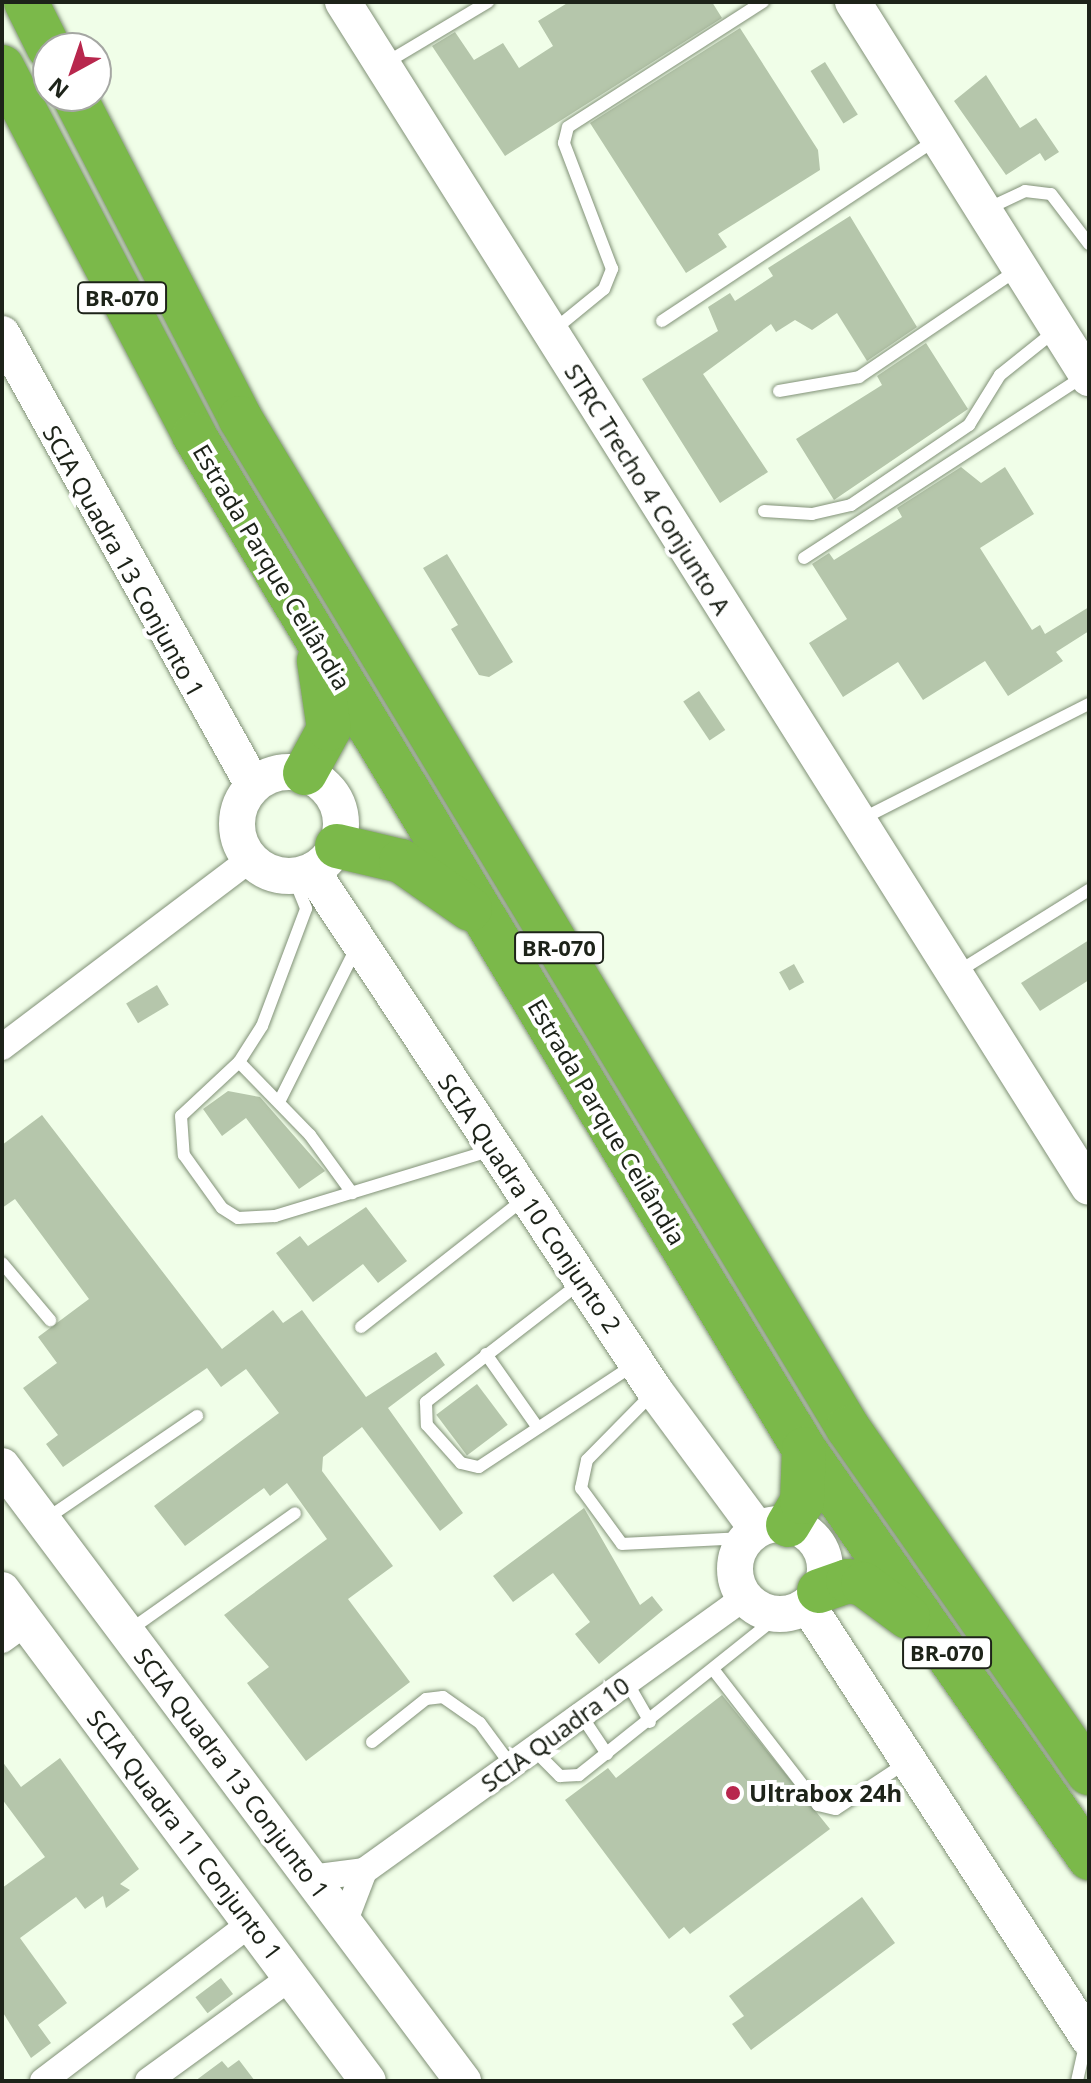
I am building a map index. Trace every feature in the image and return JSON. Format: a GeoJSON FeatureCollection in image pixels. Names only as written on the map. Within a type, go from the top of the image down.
{"type":"FeatureCollection","features":[{"type":"Feature","properties":{"kind":"highway"},"geometry":{"type":"LineString","coordinates":[[26,2],[41,32]]}},
{"type":"Feature","properties":{"kind":"highway","name":"Estrada Parque Ceilândia"},"geometry":{"type":"LineString","coordinates":[[2,67],[194,435],[804,1449],[1089,1858]]}},
{"type":"Feature","properties":{"kind":"highway","name":"Estrada Parque Ceilândia"},"geometry":{"type":"LineString","coordinates":[[82,112],[240,418],[848,1428],[1089,1773]]}},
{"type":"Feature","properties":{"kind":"highway"},"geometry":{"type":"LineString","coordinates":[[305,773],[329,729],[314,636]]}},
{"type":"Feature","properties":{"kind":"highway"},"geometry":{"type":"LineString","coordinates":[[314,865],[401,861],[485,920]]}},
{"type":"Feature","properties":{"kind":"highway"},"geometry":{"type":"LineString","coordinates":[[763,1530],[802,1502],[804,1449]]}},
{"type":"Feature","properties":{"kind":"highway"},"geometry":{"type":"LineString","coordinates":[[802,1604],[848,1581],[863,1584],[956,1667]]}},
{"type":"Feature","properties":{"kind":"street","name":"STRC Trecho 4 Conjunto A"},"geometry":{"type":"LineString","coordinates":[[343,2],[1089,1187]]}},
{"type":"Feature","properties":{"kind":"street"},"geometry":{"type":"LineString","coordinates":[[853,2],[1088,376]]}},
{"type":"Feature","properties":{"kind":"street","name":"SCIA Quadra 13 Conjunto 1"},"geometry":{"type":"LineString","coordinates":[[2,334],[253,785]]}},
{"type":"Feature","properties":{"kind":"street"},"geometry":{"type":"LineString","coordinates":[[2,1047],[251,859],[314,865],[338,803],[305,773],[270,774],[253,785],[237,826],[251,859]]}},
{"type":"Feature","properties":{"kind":"street","name":"SCIA Quadra 10 Conjunto 2"},"geometry":{"type":"LineString","coordinates":[[314,865],[358,943],[646,1377],[763,1530],[821,1554],[802,1604]]}},
{"type":"Feature","properties":{"kind":"street","name":"SCIA Quadra 13 Conjunto 1"},"geometry":{"type":"LineString","coordinates":[[2,1466],[463,2081]]}},
{"type":"Feature","properties":{"kind":"street"},"geometry":{"type":"LineString","coordinates":[[763,1530],[737,1564],[746,1596],[802,1604],[904,1764],[1088,2037]]}},
{"type":"Feature","properties":{"kind":"street","name":"SCIA Quadra 11 Conjunto 1"},"geometry":{"type":"LineString","coordinates":[[2,1590],[14,1631],[251,1923],[368,2081]]}},
{"type":"Feature","properties":{"kind":"street","name":"SCIA Quadra 10"},"geometry":{"type":"LineString","coordinates":[[310,1878],[364,1871],[746,1596]]}},
{"type":"Feature","properties":{"kind":"street"},"geometry":{"type":"LineString","coordinates":[[344,1923],[364,1871]]}},
{"type":"Feature","properties":{"kind":"street"},"geometry":{"type":"LineString","coordinates":[[43,2081],[251,1923]]}},
{"type":"Feature","properties":{"kind":"street"},"geometry":{"type":"LineString","coordinates":[[148,2081],[291,1977]]}},
{"type":"Feature","properties":{"kind":"street"},"geometry":{"type":"LineString","coordinates":[[421,2081],[438,2050]]}},
{"type":"Feature","properties":{"kind":"lane"},"geometry":{"type":"LineString","coordinates":[[382,65],[488,2]]}},
{"type":"Feature","properties":{"kind":"lane"},"geometry":{"type":"LineString","coordinates":[[550,332],[604,289],[612,269],[564,143],[568,127],[763,2]]}},
{"type":"Feature","properties":{"kind":"lane"},"geometry":{"type":"LineString","coordinates":[[662,321],[937,139]]}},
{"type":"Feature","properties":{"kind":"lane"},"geometry":{"type":"LineString","coordinates":[[983,211],[1025,191],[1051,194],[1089,244]]}},
{"type":"Feature","properties":{"kind":"lane"},"geometry":{"type":"LineString","coordinates":[[779,391],[859,377],[1019,268]]}},
{"type":"Feature","properties":{"kind":"lane"},"geometry":{"type":"LineString","coordinates":[[764,511],[812,514],[851,505],[969,425],[1014,360],[1058,329]]}},
{"type":"Feature","properties":{"kind":"lane"},"geometry":{"type":"LineString","coordinates":[[804,558],[1088,376]]}},
{"type":"Feature","properties":{"kind":"lane"},"geometry":{"type":"LineString","coordinates":[[857,821],[1089,704]]}},
{"type":"Feature","properties":{"kind":"lane"},"geometry":{"type":"LineString","coordinates":[[314,865],[301,930],[239,1062],[188,1104],[179,1132],[184,1155],[222,1208],[255,1220],[495,1149]]}},
{"type":"Feature","properties":{"kind":"lane"},"geometry":{"type":"LineString","coordinates":[[954,975],[1089,890]]}},
{"type":"Feature","properties":{"kind":"lane"},"geometry":{"type":"LineString","coordinates":[[280,1100],[358,943]]}},
{"type":"Feature","properties":{"kind":"lane"},"geometry":{"type":"LineString","coordinates":[[239,1062],[280,1100],[352,1193]]}},
{"type":"Feature","properties":{"kind":"lane"},"geometry":{"type":"LineString","coordinates":[[361,1327],[526,1197]]}},
{"type":"Feature","properties":{"kind":"lane"},"geometry":{"type":"LineString","coordinates":[[2,1263],[50,1320]]}},
{"type":"Feature","properties":{"kind":"lane"},"geometry":{"type":"LineString","coordinates":[[582,1281],[426,1402],[427,1425],[470,1468],[538,1428],[646,1377]]}},
{"type":"Feature","properties":{"kind":"lane"},"geometry":{"type":"LineString","coordinates":[[486,1354],[538,1428]]}},
{"type":"Feature","properties":{"kind":"lane"},"geometry":{"type":"LineString","coordinates":[[646,1377],[587,1460],[581,1488],[622,1544],[763,1530]]}},
{"type":"Feature","properties":{"kind":"lane"},"geometry":{"type":"LineString","coordinates":[[44,1521],[197,1416]]}},
{"type":"Feature","properties":{"kind":"lane"},"geometry":{"type":"LineString","coordinates":[[127,1632],[295,1513]]}},
{"type":"Feature","properties":{"kind":"lane"},"geometry":{"type":"LineString","coordinates":[[534,1750],[570,1778],[716,1673],[802,1604]]}},
{"type":"Feature","properties":{"kind":"lane"},"geometry":{"type":"LineString","coordinates":[[716,1673],[818,1805],[836,1809],[904,1764]]}},
{"type":"Feature","properties":{"kind":"lane"},"geometry":{"type":"LineString","coordinates":[[627,1682],[650,1722]]}},
{"type":"Feature","properties":{"kind":"lane"},"geometry":{"type":"LineString","coordinates":[[372,1742],[426,1699],[443,1697],[480,1723],[511,1765]]}},
{"type":"Feature","properties":{"kind":"lane"},"geometry":{"type":"LineString","coordinates":[[581,1715],[607,1754]]}},
{"type":"Feature","properties":{"kind":"lane"},"geometry":{"type":"LineString","coordinates":[[1077,2081],[1088,2037]]}},
{"type":"Feature","properties":{"kind":"building"},"geometry":{"type":"Polygon","coordinates":[[[569,2],[712,2],[722,18],[505,156],[432,46],[455,32],[474,60],[503,43],[519,68],[553,46],[538,21],[569,2]]]}},
{"type":"Feature","properties":{"kind":"building"},"geometry":{"type":"Polygon","coordinates":[[[740,28],[818,150],[820,170],[718,234],[727,247],[686,273],[590,123],[740,28]]]}},
{"type":"Feature","properties":{"kind":"building"},"geometry":{"type":"Polygon","coordinates":[[[825,62],[858,115],[843,124],[811,71],[825,62]]]}},
{"type":"Feature","properties":{"kind":"building"},"geometry":{"type":"Polygon","coordinates":[[[986,75],[1020,128],[1036,118],[1059,152],[1045,161],[1040,153],[1006,175],[954,101],[986,75]]]}},
{"type":"Feature","properties":{"kind":"building"},"geometry":{"type":"Polygon","coordinates":[[[850,216],[917,327],[867,361],[837,313],[812,330],[795,320],[776,332],[771,324],[703,374],[768,472],[720,503],[642,379],[718,331],[708,307],[730,293],[735,301],[773,276],[768,268],[850,216]]]}},
{"type":"Feature","properties":{"kind":"building"},"geometry":{"type":"Polygon","coordinates":[[[926,343],[968,409],[834,500],[796,439],[882,385],[877,376],[926,343]]]}},
{"type":"Feature","properties":{"kind":"building"},"geometry":{"type":"Polygon","coordinates":[[[961,467],[981,483],[1005,467],[1034,514],[980,548],[1032,630],[1040,625],[1045,634],[1089,607],[1089,631],[1056,652],[1063,661],[1008,696],[985,661],[923,700],[898,662],[843,697],[809,643],[847,619],[812,564],[829,553],[834,560],[902,517],[897,508],[961,467]]]}},
{"type":"Feature","properties":{"kind":"building"},"geometry":{"type":"Polygon","coordinates":[[[447,554],[513,662],[489,677],[479,675],[451,629],[458,625],[423,568],[447,554]]]}},
{"type":"Feature","properties":{"kind":"building"},"geometry":{"type":"Polygon","coordinates":[[[699,691],[725,730],[710,741],[683,702],[699,691]]]}},
{"type":"Feature","properties":{"kind":"building"},"geometry":{"type":"Polygon","coordinates":[[[1089,940],[1089,980],[1040,1011],[1021,983],[1089,940]]]}},
{"type":"Feature","properties":{"kind":"building"},"geometry":{"type":"Polygon","coordinates":[[[794,964],[804,982],[789,991],[779,972],[794,964]]]}},
{"type":"Feature","properties":{"kind":"building"},"geometry":{"type":"Polygon","coordinates":[[[157,985],[169,1005],[138,1023],[126,1004],[157,985]]]}},
{"type":"Feature","properties":{"kind":"building"},"geometry":{"type":"Polygon","coordinates":[[[228,1091],[260,1097],[325,1171],[299,1189],[246,1118],[222,1136],[203,1109],[228,1091]]]}},
{"type":"Feature","properties":{"kind":"building"},"geometry":{"type":"Polygon","coordinates":[[[42,1115],[222,1349],[273,1310],[283,1323],[302,1310],[366,1397],[436,1352],[445,1365],[388,1408],[463,1513],[440,1531],[362,1427],[323,1457],[322,1471],[393,1566],[348,1599],[410,1682],[306,1761],[247,1683],[269,1667],[224,1615],[327,1539],[287,1483],[270,1496],[264,1488],[185,1546],[154,1506],[279,1413],[246,1369],[221,1387],[207,1368],[63,1467],[46,1444],[58,1435],[23,1388],[57,1363],[38,1337],[89,1299],[15,1199],[2,1208],[2,1145],[42,1115]]]}},
{"type":"Feature","properties":{"kind":"building"},"geometry":{"type":"Polygon","coordinates":[[[366,1207],[407,1261],[378,1283],[363,1264],[313,1302],[276,1253],[300,1236],[308,1246],[366,1207]]]}},
{"type":"Feature","properties":{"kind":"building"},"geometry":{"type":"Polygon","coordinates":[[[477,1384],[508,1425],[467,1455],[436,1415],[477,1384]]]}},
{"type":"Feature","properties":{"kind":"building"},"geometry":{"type":"Polygon","coordinates":[[[584,1508],[640,1605],[652,1596],[663,1610],[599,1664],[575,1634],[590,1622],[553,1573],[513,1602],[493,1576],[584,1508]]]}},
{"type":"Feature","properties":{"kind":"building"},"geometry":{"type":"Polygon","coordinates":[[[722,1695],[830,1829],[690,1934],[684,1927],[669,1939],[565,1800],[608,1768],[616,1778],[722,1695]]]}},
{"type":"Feature","properties":{"kind":"building"},"geometry":{"type":"Polygon","coordinates":[[[60,1758],[139,1869],[120,1884],[130,1890],[106,1908],[103,1896],[85,1909],[76,1897],[20,1938],[67,2003],[38,2025],[51,2043],[31,2058],[2,2011],[2,1888],[45,1857],[2,1799],[2,1761],[21,1787],[60,1758]]]}},
{"type":"Feature","properties":{"kind":"building"},"geometry":{"type":"Polygon","coordinates":[[[862,1897],[895,1943],[751,2050],[732,2024],[744,2016],[729,1996],[862,1897]]]}},
{"type":"Feature","properties":{"kind":"building"},"geometry":{"type":"Polygon","coordinates":[[[221,1978],[233,1994],[207,2013],[195,1997],[221,1978]]]}},
{"type":"Feature","properties":{"kind":"building"},"geometry":{"type":"Polygon","coordinates":[[[239,2060],[255,2081],[195,2081],[222,2061],[228,2068],[239,2060]]]}},
{"type":"Feature","properties":{"kind":"place","name":"Ultrabox 24h"},"geometry":{"type":"Point","coordinates":[733,1793]}}]}
